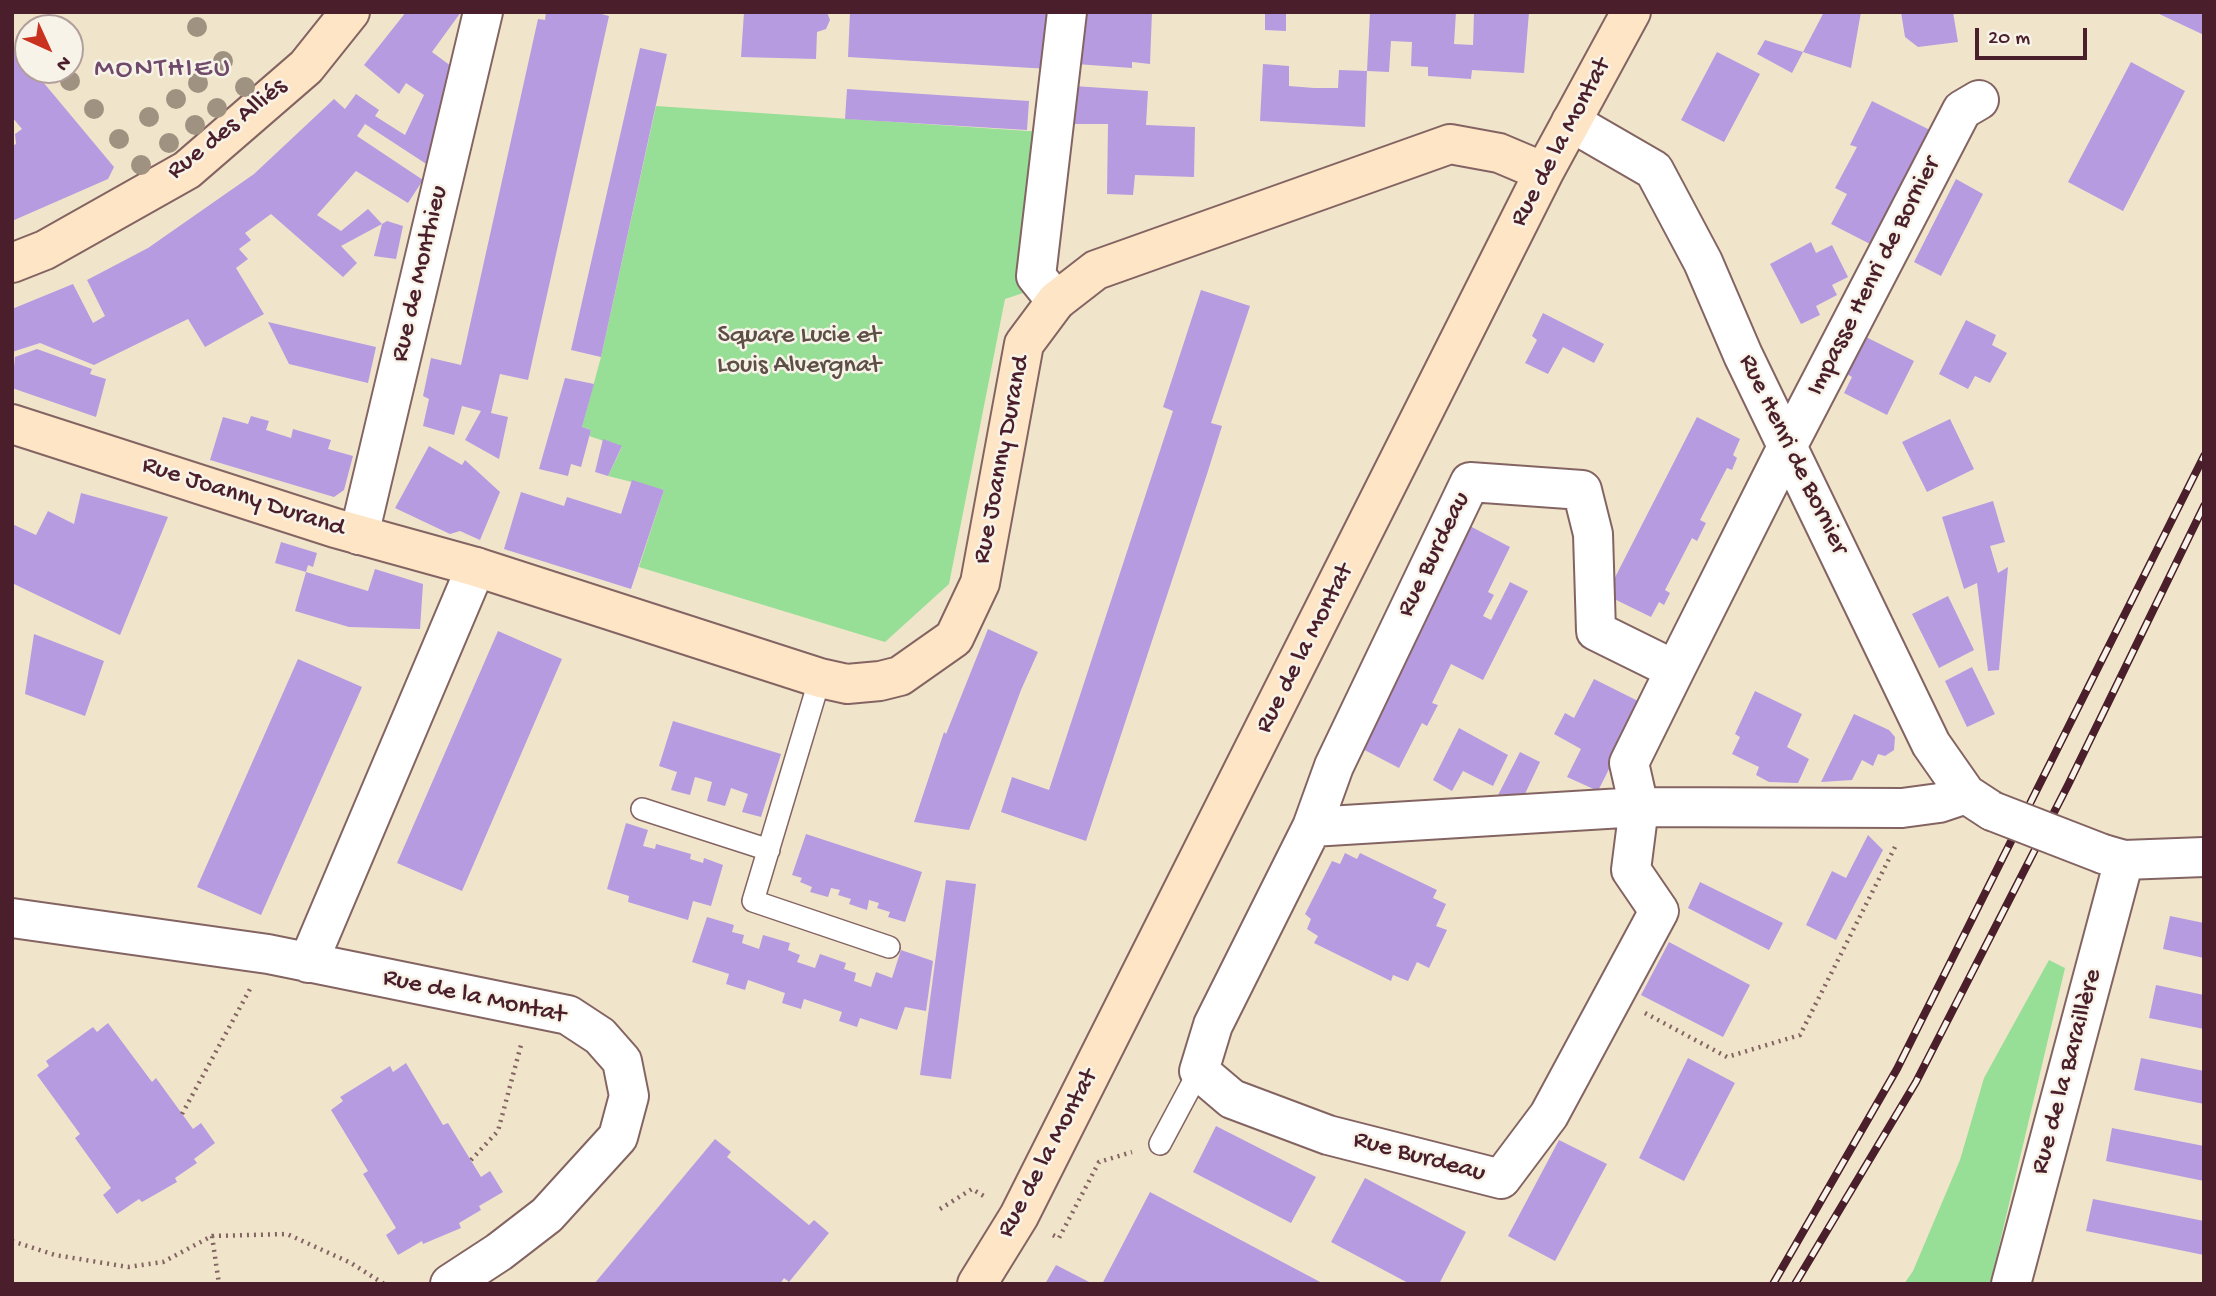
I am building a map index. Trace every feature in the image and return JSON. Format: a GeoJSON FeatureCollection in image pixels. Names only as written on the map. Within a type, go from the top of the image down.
{"type":"FeatureCollection","features":[{"type":"Feature","properties":{"kind":"street","name":"Rue des Alliés"},"geometry":{"type":"LineString","coordinates":[[12,263],[45,250],[187,170],[306,66],[350,12]]}},
{"type":"Feature","properties":{"kind":"street","name":"Rue de Monthieu"},"geometry":{"type":"LineString","coordinates":[[359,535],[483,12]]}},
{"type":"Feature","properties":{"kind":"street"},"geometry":{"type":"LineString","coordinates":[[1056,301],[1036,276],[1067,12]]}},
{"type":"Feature","properties":{"kind":"street","name":"Rue de la Montat"},"geometry":{"type":"LineString","coordinates":[[976,1284],[1020,1216],[1544,172],[1628,13]]}},
{"type":"Feature","properties":{"kind":"street","name":"Impasse Henri de Bornier"},"geometry":{"type":"LineString","coordinates":[[1629,763],[1788,445],[1962,110],[1979,100]]}},
{"type":"Feature","properties":{"kind":"street","name":"Rue Henri de Bornier"},"geometry":{"type":"LineString","coordinates":[[1572,122],[1654,170],[1703,262],[1743,355],[1931,744],[1979,802]]}},
{"type":"Feature","properties":{"kind":"street","name":"Rue Joanny Durand"},"geometry":{"type":"LineString","coordinates":[[12,424],[359,535],[475,567],[820,678],[847,684],[900,676],[954,638],[980,583],[1024,344],[1056,301],[1096,270],[1450,144],[1499,153],[1544,172]]}},
{"type":"Feature","properties":{"kind":"street","name":"Rue Burdeau"},"geometry":{"type":"LineString","coordinates":[[1629,763],[1639,807],[1631,870],[1660,911],[1549,1115],[1500,1179],[1328,1135],[1232,1099],[1199,1072],[1213,1025],[1312,827],[1334,766],[1469,482],[1582,490],[1593,534],[1596,631],[1675,670]]}},
{"type":"Feature","properties":{"kind":"street"},"geometry":{"type":"LineString","coordinates":[[307,964],[475,567]]}},
{"type":"Feature","properties":{"kind":"street"},"geometry":{"type":"LineString","coordinates":[[1312,827],[1639,807],[1902,808],[1939,803],[1979,802],[2113,857],[2204,857]]}},
{"type":"Feature","properties":{"kind":"street","name":"Rue de la Baraillère"},"geometry":{"type":"LineString","coordinates":[[2011,1284],[2113,857]]}},
{"type":"Feature","properties":{"kind":"street","name":"Rue de la Montat"},"geometry":{"type":"LineString","coordinates":[[12,918],[268,954],[568,1015],[600,1036],[622,1061],[629,1096],[618,1137],[547,1215],[499,1252],[450,1284]]}},
{"type":"Feature","properties":{"kind":"lane"},"geometry":{"type":"LineString","coordinates":[[820,678],[753,901],[889,947]]}},
{"type":"Feature","properties":{"kind":"lane"},"geometry":{"type":"LineString","coordinates":[[642,810],[769,850]]}},
{"type":"Feature","properties":{"kind":"lane"},"geometry":{"type":"LineString","coordinates":[[1160,1144],[1199,1072]]}},
{"type":"Feature","properties":{"kind":"path"},"geometry":{"type":"LineString","coordinates":[[1614,996],[1727,1057],[1800,1035],[1895,852],[1902,808]]}},
{"type":"Feature","properties":{"kind":"path"},"geometry":{"type":"LineString","coordinates":[[183,1114],[268,954]]}},
{"type":"Feature","properties":{"kind":"path"},"geometry":{"type":"LineString","coordinates":[[471,1160],[498,1131],[531,1007]]}},
{"type":"Feature","properties":{"kind":"path"},"geometry":{"type":"LineString","coordinates":[[12,1241],[55,1255],[128,1267],[163,1262],[212,1236],[287,1234],[351,1262],[384,1284]]}},
{"type":"Feature","properties":{"kind":"path"},"geometry":{"type":"LineString","coordinates":[[212,1236],[219,1284]]}},
{"type":"Feature","properties":{"kind":"green space","name":"Square Lucie et Louis Alvergnat"},"geometry":{"type":"Polygon","coordinates":[[[656,106],[1043,132],[1023,293],[1005,299],[949,584],[885,642],[639,567],[664,490],[608,476],[622,447],[589,436],[591,430],[582,427],[601,357],[656,106]]]}},
{"type":"Feature","properties":{"kind":"green space"},"geometry":{"type":"Polygon","coordinates":[[[2049,960],[2065,968],[1990,1284],[1904,1284],[1913,1271],[1960,1160],[1984,1078],[2049,960]]]}},
{"type":"Feature","properties":{"kind":"building"},"geometry":{"type":"Polygon","coordinates":[[[406,12],[461,12],[432,52],[455,69],[434,169],[365,124],[357,136],[423,180],[408,203],[356,171],[317,215],[341,231],[368,209],[382,224],[341,246],[357,263],[343,277],[271,214],[245,233],[251,240],[239,249],[248,259],[236,268],[264,314],[205,347],[188,319],[94,365],[40,343],[12,352],[12,309],[73,284],[93,323],[105,316],[87,280],[148,248],[254,174],[334,99],[345,109],[356,94],[379,110],[375,116],[405,135],[424,95],[406,83],[399,94],[364,65],[406,12]]]}},
{"type":"Feature","properties":{"kind":"building"},"geometry":{"type":"Polygon","coordinates":[[[546,12],[594,12],[609,16],[528,380],[500,374],[491,413],[508,417],[499,459],[465,440],[481,411],[462,406],[454,435],[423,426],[429,399],[423,396],[431,358],[461,365],[538,19],[545,20],[546,12]]]}},
{"type":"Feature","properties":{"kind":"building"},"geometry":{"type":"Polygon","coordinates":[[[744,12],[827,12],[830,20],[826,29],[817,32],[816,59],[741,57],[744,12]]]}},
{"type":"Feature","properties":{"kind":"building"},"geometry":{"type":"Polygon","coordinates":[[[850,12],[1052,12],[1049,69],[848,57],[850,12]]]}},
{"type":"Feature","properties":{"kind":"building"},"geometry":{"type":"Polygon","coordinates":[[[1081,12],[1152,12],[1150,64],[1132,62],[1132,68],[1076,64],[1081,12]]]}},
{"type":"Feature","properties":{"kind":"building"},"geometry":{"type":"Polygon","coordinates":[[[1265,12],[1286,12],[1286,31],[1265,30],[1265,12]]]}},
{"type":"Feature","properties":{"kind":"building"},"geometry":{"type":"Polygon","coordinates":[[[1370,12],[1456,12],[1454,44],[1473,45],[1474,12],[1529,12],[1524,73],[1472,70],[1471,79],[1428,76],[1428,67],[1411,66],[1412,42],[1391,41],[1389,72],[1367,71],[1370,12]]]}},
{"type":"Feature","properties":{"kind":"building"},"geometry":{"type":"Polygon","coordinates":[[[1824,12],[1861,12],[1851,68],[1803,52],[1824,12]]]}},
{"type":"Feature","properties":{"kind":"building"},"geometry":{"type":"Polygon","coordinates":[[[1901,12],[1953,12],[1958,42],[1918,47],[1905,37],[1901,12]]]}},
{"type":"Feature","properties":{"kind":"building"},"geometry":{"type":"Polygon","coordinates":[[[2155,12],[2204,12],[2204,35],[2155,12]]]}},
{"type":"Feature","properties":{"kind":"building"},"geometry":{"type":"Polygon","coordinates":[[[1765,40],[1803,52],[1792,73],[1757,54],[1765,40]]]}},
{"type":"Feature","properties":{"kind":"building"},"geometry":{"type":"Polygon","coordinates":[[[12,45],[14,84],[45,84],[114,167],[108,179],[12,221],[12,146],[16,144],[15,134],[22,129],[12,117],[12,45]]]}},
{"type":"Feature","properties":{"kind":"building"},"geometry":{"type":"Polygon","coordinates":[[[640,48],[667,54],[601,357],[571,350],[640,48]]]}},
{"type":"Feature","properties":{"kind":"building"},"geometry":{"type":"Polygon","coordinates":[[[1717,52],[1760,74],[1724,142],[1681,120],[1717,52]]]}},
{"type":"Feature","properties":{"kind":"building"},"geometry":{"type":"Polygon","coordinates":[[[2131,62],[2185,91],[2123,211],[2068,182],[2131,62]]]}},
{"type":"Feature","properties":{"kind":"building"},"geometry":{"type":"Polygon","coordinates":[[[1263,64],[1289,66],[1289,86],[1314,88],[1338,88],[1339,70],[1367,71],[1365,127],[1260,121],[1263,64]]]}},
{"type":"Feature","properties":{"kind":"building"},"geometry":{"type":"Polygon","coordinates":[[[1074,86],[1148,91],[1146,125],[1195,127],[1194,177],[1135,175],[1133,195],[1107,194],[1108,124],[1071,124],[1074,86]]]}},
{"type":"Feature","properties":{"kind":"building"},"geometry":{"type":"Polygon","coordinates":[[[847,89],[1029,101],[1027,130],[845,119],[847,89]]]}},
{"type":"Feature","properties":{"kind":"building"},"geometry":{"type":"Polygon","coordinates":[[[1872,101],[1930,130],[1872,245],[1831,224],[1847,194],[1835,188],[1857,147],[1850,145],[1872,101]]]}},
{"type":"Feature","properties":{"kind":"building"},"geometry":{"type":"Polygon","coordinates":[[[1956,179],[1983,194],[1941,276],[1914,262],[1956,179]]]}},
{"type":"Feature","properties":{"kind":"building"},"geometry":{"type":"Polygon","coordinates":[[[387,221],[403,226],[396,259],[374,256],[382,224],[387,221]]]}},
{"type":"Feature","properties":{"kind":"building"},"geometry":{"type":"Polygon","coordinates":[[[1811,242],[1816,253],[1832,245],[1848,277],[1832,285],[1837,295],[1816,306],[1820,315],[1801,324],[1770,264],[1811,242]]]}},
{"type":"Feature","properties":{"kind":"building"},"geometry":{"type":"Polygon","coordinates":[[[1201,290],[1250,306],[1211,423],[1222,426],[1086,841],[1001,812],[1012,777],[1049,790],[1173,411],[1163,407],[1201,290]]]}},
{"type":"Feature","properties":{"kind":"building"},"geometry":{"type":"Polygon","coordinates":[[[1543,313],[1604,344],[1594,363],[1563,347],[1548,374],[1525,363],[1537,340],[1532,336],[1543,313]]]}},
{"type":"Feature","properties":{"kind":"building"},"geometry":{"type":"Polygon","coordinates":[[[1966,320],[1996,335],[1992,345],[2007,353],[1990,383],[1975,376],[1968,389],[1939,374],[1966,320]]]}},
{"type":"Feature","properties":{"kind":"building"},"geometry":{"type":"Polygon","coordinates":[[[268,322],[376,347],[368,383],[289,364],[268,322]]]}},
{"type":"Feature","properties":{"kind":"building"},"geometry":{"type":"Polygon","coordinates":[[[1864,336],[1914,361],[1887,415],[1844,393],[1852,377],[1845,373],[1864,336]]]}},
{"type":"Feature","properties":{"kind":"building"},"geometry":{"type":"Polygon","coordinates":[[[37,349],[92,369],[90,374],[106,379],[96,417],[12,388],[15,357],[37,349]]]}},
{"type":"Feature","properties":{"kind":"building"},"geometry":{"type":"Polygon","coordinates":[[[565,378],[594,384],[582,427],[591,430],[581,467],[571,464],[568,476],[539,469],[565,378]]]}},
{"type":"Feature","properties":{"kind":"building"},"geometry":{"type":"Polygon","coordinates":[[[251,416],[269,421],[266,430],[291,438],[293,429],[331,440],[328,449],[353,456],[344,490],[334,497],[210,460],[223,417],[248,424],[251,416]]]}},
{"type":"Feature","properties":{"kind":"building"},"geometry":{"type":"Polygon","coordinates":[[[1697,417],[1740,439],[1733,455],[1737,458],[1732,470],[1727,468],[1700,520],[1706,523],[1697,541],[1692,538],[1665,590],[1670,593],[1664,605],[1659,602],[1651,617],[1606,595],[1697,417]]]}},
{"type":"Feature","properties":{"kind":"building"},"geometry":{"type":"Polygon","coordinates":[[[1950,419],[1974,469],[1927,492],[1902,442],[1950,419]]]}},
{"type":"Feature","properties":{"kind":"building"},"geometry":{"type":"Polygon","coordinates":[[[603,439],[622,446],[608,476],[595,472],[603,439]]]}},
{"type":"Feature","properties":{"kind":"building"},"geometry":{"type":"Polygon","coordinates":[[[429,446],[462,465],[465,460],[500,492],[480,540],[460,531],[450,534],[395,508],[429,446]]]}},
{"type":"Feature","properties":{"kind":"building"},"geometry":{"type":"Polygon","coordinates":[[[632,480],[664,490],[631,589],[504,549],[521,492],[564,506],[567,497],[621,514],[632,480]]]}},
{"type":"Feature","properties":{"kind":"building"},"geometry":{"type":"Polygon","coordinates":[[[81,493],[168,517],[120,635],[12,583],[12,524],[36,535],[48,511],[74,524],[81,493]]]}},
{"type":"Feature","properties":{"kind":"building"},"geometry":{"type":"Polygon","coordinates":[[[1993,501],[2005,542],[1990,546],[1998,573],[2008,567],[1999,670],[1988,671],[1977,583],[1964,589],[1942,517],[1993,501]]]}},
{"type":"Feature","properties":{"kind":"building"},"geometry":{"type":"Polygon","coordinates":[[[1466,524],[1510,547],[1488,592],[1494,595],[1483,616],[1491,620],[1510,582],[1528,591],[1483,680],[1451,664],[1432,703],[1438,705],[1427,726],[1422,723],[1399,768],[1355,745],[1466,524]]]}},
{"type":"Feature","properties":{"kind":"building"},"geometry":{"type":"Polygon","coordinates":[[[281,542],[317,553],[313,567],[308,565],[306,572],[275,563],[281,542]]]}},
{"type":"Feature","properties":{"kind":"building"},"geometry":{"type":"Polygon","coordinates":[[[375,569],[423,584],[420,629],[349,627],[295,611],[306,572],[368,591],[375,569]]]}},
{"type":"Feature","properties":{"kind":"building"},"geometry":{"type":"Polygon","coordinates":[[[1948,596],[1974,650],[1939,668],[1912,614],[1948,596]]]}},
{"type":"Feature","properties":{"kind":"building"},"geometry":{"type":"Polygon","coordinates":[[[988,629],[1038,652],[1021,690],[969,830],[914,822],[944,732],[946,734],[988,629]]]}},
{"type":"Feature","properties":{"kind":"building"},"geometry":{"type":"Polygon","coordinates":[[[498,631],[562,659],[462,891],[397,863],[498,631]]]}},
{"type":"Feature","properties":{"kind":"building"},"geometry":{"type":"Polygon","coordinates":[[[34,634],[104,661],[85,716],[25,694],[34,634]]]}},
{"type":"Feature","properties":{"kind":"building"},"geometry":{"type":"Polygon","coordinates":[[[298,659],[362,687],[261,915],[197,887],[298,659]]]}},
{"type":"Feature","properties":{"kind":"building"},"geometry":{"type":"Polygon","coordinates":[[[1972,667],[1995,714],[1967,727],[1945,681],[1972,667]]]}},
{"type":"Feature","properties":{"kind":"building"},"geometry":{"type":"Polygon","coordinates":[[[1594,679],[1642,703],[1598,791],[1567,777],[1581,749],[1554,734],[1565,713],[1574,718],[1594,679]]]}},
{"type":"Feature","properties":{"kind":"building"},"geometry":{"type":"Polygon","coordinates":[[[1755,691],[1802,714],[1787,747],[1809,759],[1798,783],[1769,782],[1756,775],[1759,767],[1732,754],[1740,737],[1735,734],[1755,691]]]}},
{"type":"Feature","properties":{"kind":"building"},"geometry":{"type":"Polygon","coordinates":[[[1854,714],[1889,730],[1895,737],[1894,750],[1885,756],[1878,754],[1873,766],[1862,760],[1852,780],[1821,782],[1854,714]]]}},
{"type":"Feature","properties":{"kind":"building"},"geometry":{"type":"Polygon","coordinates":[[[673,721],[781,754],[761,817],[742,812],[748,794],[731,788],[725,806],[707,801],[712,782],[695,777],[690,795],[671,790],[677,772],[659,766],[673,721]]]}},
{"type":"Feature","properties":{"kind":"building"},"geometry":{"type":"Polygon","coordinates":[[[1459,728],[1508,755],[1493,786],[1463,771],[1452,791],[1433,780],[1459,728]]]}},
{"type":"Feature","properties":{"kind":"building"},"geometry":{"type":"Polygon","coordinates":[[[1520,752],[1540,762],[1524,796],[1497,797],[1520,752]]]}},
{"type":"Feature","properties":{"kind":"building"},"geometry":{"type":"Polygon","coordinates":[[[626,823],[648,830],[643,846],[655,849],[656,844],[691,854],[690,859],[703,863],[704,858],[723,865],[711,906],[693,901],[688,920],[628,902],[629,896],[607,889],[626,823]]]}},
{"type":"Feature","properties":{"kind":"building"},"geometry":{"type":"Polygon","coordinates":[[[806,834],[922,872],[905,922],[888,917],[890,912],[877,908],[879,903],[869,900],[867,910],[849,904],[851,899],[838,895],[840,890],[831,888],[828,897],[810,892],[812,887],[800,882],[802,878],[792,875],[806,834]]]}},
{"type":"Feature","properties":{"kind":"building"},"geometry":{"type":"Polygon","coordinates":[[[1868,835],[1883,850],[1836,940],[1806,925],[1832,871],[1846,878],[1868,835]]]}},
{"type":"Feature","properties":{"kind":"building"},"geometry":{"type":"Polygon","coordinates":[[[1345,853],[1357,859],[1360,853],[1437,890],[1433,898],[1446,904],[1436,926],[1447,930],[1429,968],[1417,962],[1408,981],[1393,975],[1391,981],[1314,943],[1318,936],[1307,929],[1311,919],[1305,914],[1332,861],[1340,864],[1345,853]]]}},
{"type":"Feature","properties":{"kind":"building"},"geometry":{"type":"Polygon","coordinates":[[[946,880],[976,884],[951,1079],[920,1075],[946,880]]]}},
{"type":"Feature","properties":{"kind":"building"},"geometry":{"type":"Polygon","coordinates":[[[1700,882],[1783,923],[1769,950],[1688,908],[1700,882]]]}},
{"type":"Feature","properties":{"kind":"building"},"geometry":{"type":"Polygon","coordinates":[[[2170,916],[2204,923],[2204,958],[2163,949],[2170,916]]]}},
{"type":"Feature","properties":{"kind":"building"},"geometry":{"type":"Polygon","coordinates":[[[707,917],[734,925],[732,932],[744,935],[742,943],[759,949],[763,935],[790,943],[788,950],[800,955],[797,962],[815,968],[820,954],[846,963],[844,969],[856,973],[854,981],[871,987],[876,972],[892,978],[901,950],[933,961],[926,1011],[905,1007],[897,1030],[860,1018],[857,1027],[839,1021],[842,1012],[804,999],[801,1009],[782,1003],[785,993],[748,980],[745,990],[726,984],[729,974],[692,962],[707,917]]]}},
{"type":"Feature","properties":{"kind":"building"},"geometry":{"type":"Polygon","coordinates":[[[1669,942],[1750,985],[1723,1037],[1641,995],[1669,942]]]}},
{"type":"Feature","properties":{"kind":"building"},"geometry":{"type":"Polygon","coordinates":[[[2156,985],[2204,995],[2204,1029],[2149,1018],[2156,985]]]}},
{"type":"Feature","properties":{"kind":"building"},"geometry":{"type":"Polygon","coordinates":[[[108,1023],[152,1082],[156,1078],[193,1129],[201,1123],[215,1143],[194,1159],[197,1163],[175,1178],[177,1182],[142,1202],[139,1199],[117,1214],[103,1195],[111,1188],[75,1138],[80,1134],[37,1075],[49,1066],[46,1061],[93,1027],[97,1032],[108,1023]]]}},
{"type":"Feature","properties":{"kind":"building"},"geometry":{"type":"Polygon","coordinates":[[[1688,1058],[1735,1083],[1684,1181],[1639,1158],[1688,1058]]]}},
{"type":"Feature","properties":{"kind":"building"},"geometry":{"type":"Polygon","coordinates":[[[2141,1058],[2204,1071],[2204,1104],[2134,1090],[2141,1058]]]}},
{"type":"Feature","properties":{"kind":"building"},"geometry":{"type":"Polygon","coordinates":[[[406,1063],[443,1125],[448,1123],[481,1177],[490,1171],[503,1192],[479,1206],[481,1210],[459,1223],[461,1228],[423,1244],[422,1241],[398,1255],[386,1235],[396,1228],[363,1174],[368,1171],[331,1110],[343,1101],[340,1097],[390,1066],[393,1072],[406,1063]]]}},
{"type":"Feature","properties":{"kind":"building"},"geometry":{"type":"Polygon","coordinates":[[[1216,1126],[1316,1177],[1291,1223],[1193,1172],[1216,1126]]]}},
{"type":"Feature","properties":{"kind":"building"},"geometry":{"type":"Polygon","coordinates":[[[2112,1128],[2204,1146],[2204,1181],[2106,1161],[2112,1128]]]}},
{"type":"Feature","properties":{"kind":"building"},"geometry":{"type":"Polygon","coordinates":[[[715,1139],[731,1152],[727,1157],[809,1225],[814,1220],[829,1233],[789,1282],[784,1278],[780,1284],[594,1284],[715,1139]]]}},
{"type":"Feature","properties":{"kind":"building"},"geometry":{"type":"Polygon","coordinates":[[[1559,1140],[1607,1164],[1555,1261],[1508,1236],[1559,1140]]]}},
{"type":"Feature","properties":{"kind":"building"},"geometry":{"type":"Polygon","coordinates":[[[1365,1178],[1466,1232],[1439,1284],[1410,1284],[1331,1242],[1365,1178]]]}},
{"type":"Feature","properties":{"kind":"building"},"geometry":{"type":"Polygon","coordinates":[[[1150,1192],[1324,1284],[1102,1284],[1150,1192]]]}},
{"type":"Feature","properties":{"kind":"building"},"geometry":{"type":"Polygon","coordinates":[[[2093,1199],[2204,1221],[2204,1255],[2086,1231],[2093,1199]]]}},
{"type":"Feature","properties":{"kind":"building"},"geometry":{"type":"Polygon","coordinates":[[[1056,1265],[1093,1284],[1045,1284],[1056,1265]]]}},
{"type":"Feature","properties":{"kind":"railway"},"geometry":{"type":"LineString","coordinates":[[1773,1284],[1897,1069],[2204,456]]}},
{"type":"Feature","properties":{"kind":"railway"},"geometry":{"type":"LineString","coordinates":[[1795,1284],[1916,1082],[2068,785],[2204,506]]}},
{"type":"Feature","properties":{"kind":"district","name":"MONTHIEU"},"geometry":{"type":"Point","coordinates":[163,71]}}]}
